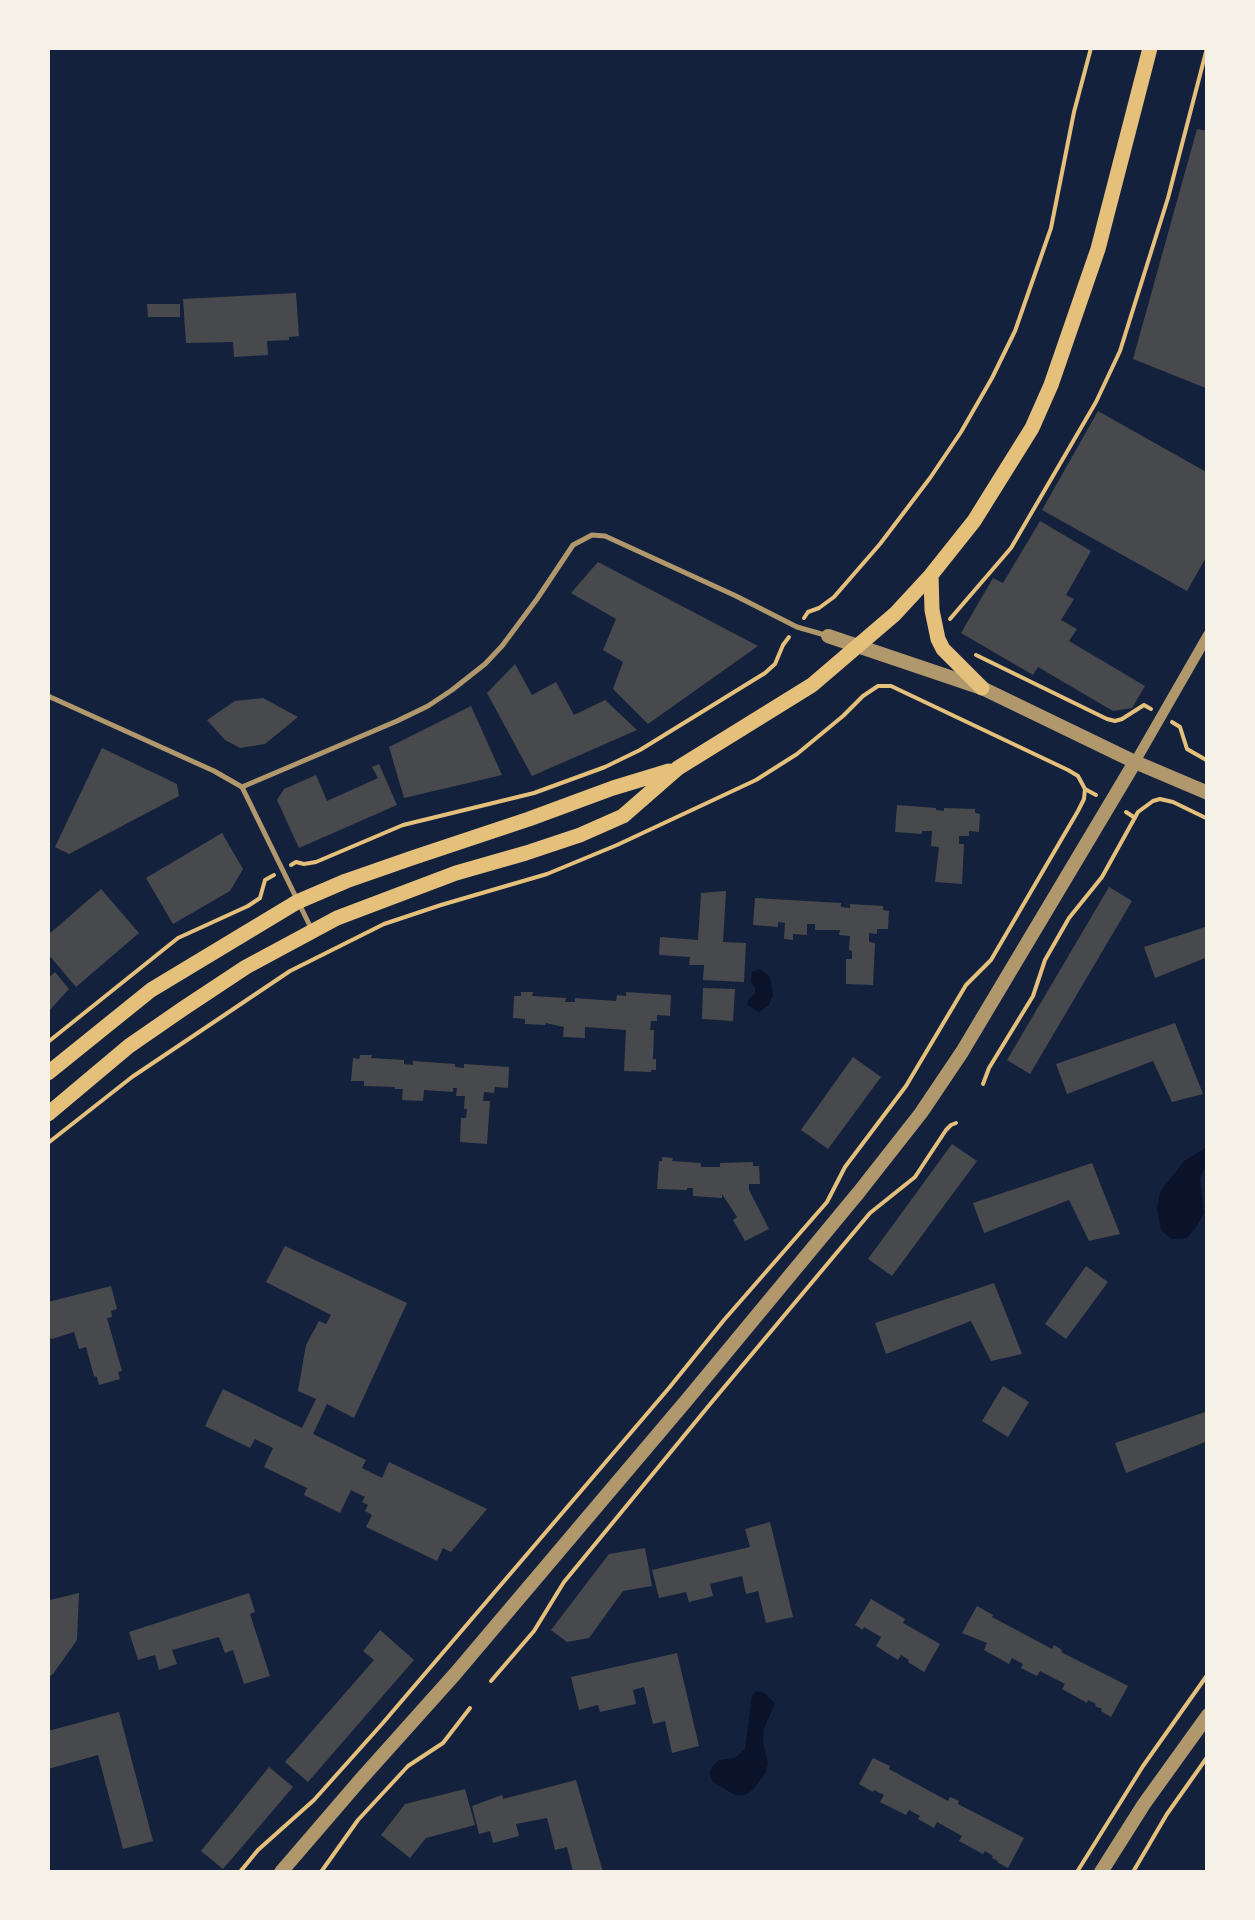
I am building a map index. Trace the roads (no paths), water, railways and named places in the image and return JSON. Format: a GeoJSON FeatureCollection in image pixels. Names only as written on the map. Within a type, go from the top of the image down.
{"type":"FeatureCollection","features":[{"type":"Feature","properties":{"kind":"main road"},"geometry":{"type":"LineString","coordinates":[[48,1114],[129,1046],[184,1008],[246,968],[337,918],[456,873],[580,835],[623,816],[678,768],[812,685],[895,614],[974,520],[1032,428],[1098,249],[1150,48]]}},
{"type":"Feature","properties":{"kind":"main road"},"geometry":{"type":"LineString","coordinates":[[931,574],[938,639],[943,650],[982,688]]}},
{"type":"Feature","properties":{"kind":"main road"},"geometry":{"type":"LineString","coordinates":[[48,1072],[151,990],[296,902],[395,864],[678,768]]}},
{"type":"Feature","properties":{"kind":"street"},"geometry":{"type":"LineString","coordinates":[[282,1872],[686,1401],[921,1113],[962,1052],[1208,635]]}},
{"type":"Feature","properties":{"kind":"street"},"geometry":{"type":"LineString","coordinates":[[828,636],[982,688],[1208,793]]}},
{"type":"Feature","properties":{"kind":"street"},"geometry":{"type":"LineString","coordinates":[[1101,1872],[1208,1714]]}},
{"type":"Feature","properties":{"kind":"lane"},"geometry":{"type":"LineString","coordinates":[[242,788],[397,721],[452,690],[502,646],[573,546],[592,535],[605,536],[797,627],[828,636]]}},
{"type":"Feature","properties":{"kind":"lane"},"geometry":{"type":"LineString","coordinates":[[48,696],[214,771],[242,788],[312,931]]}},
{"type":"Feature","properties":{"kind":"water"},"geometry":{"type":"Polygon","coordinates":[[[760,969],[770,977],[773,995],[769,1005],[759,1012],[747,1005],[755,994],[752,972],[760,969]]]}},
{"type":"Feature","properties":{"kind":"water"},"geometry":{"type":"Polygon","coordinates":[[[1207,1147],[1207,1164],[1200,1178],[1204,1213],[1187,1238],[1171,1239],[1161,1230],[1157,1209],[1160,1192],[1184,1161],[1207,1147]]]}},
{"type":"Feature","properties":{"kind":"water"},"geometry":{"type":"Polygon","coordinates":[[[757,1691],[775,1703],[764,1729],[768,1763],[754,1789],[745,1795],[735,1795],[713,1782],[709,1773],[719,1760],[735,1758],[745,1749],[752,1695],[757,1691]]]}}]}
